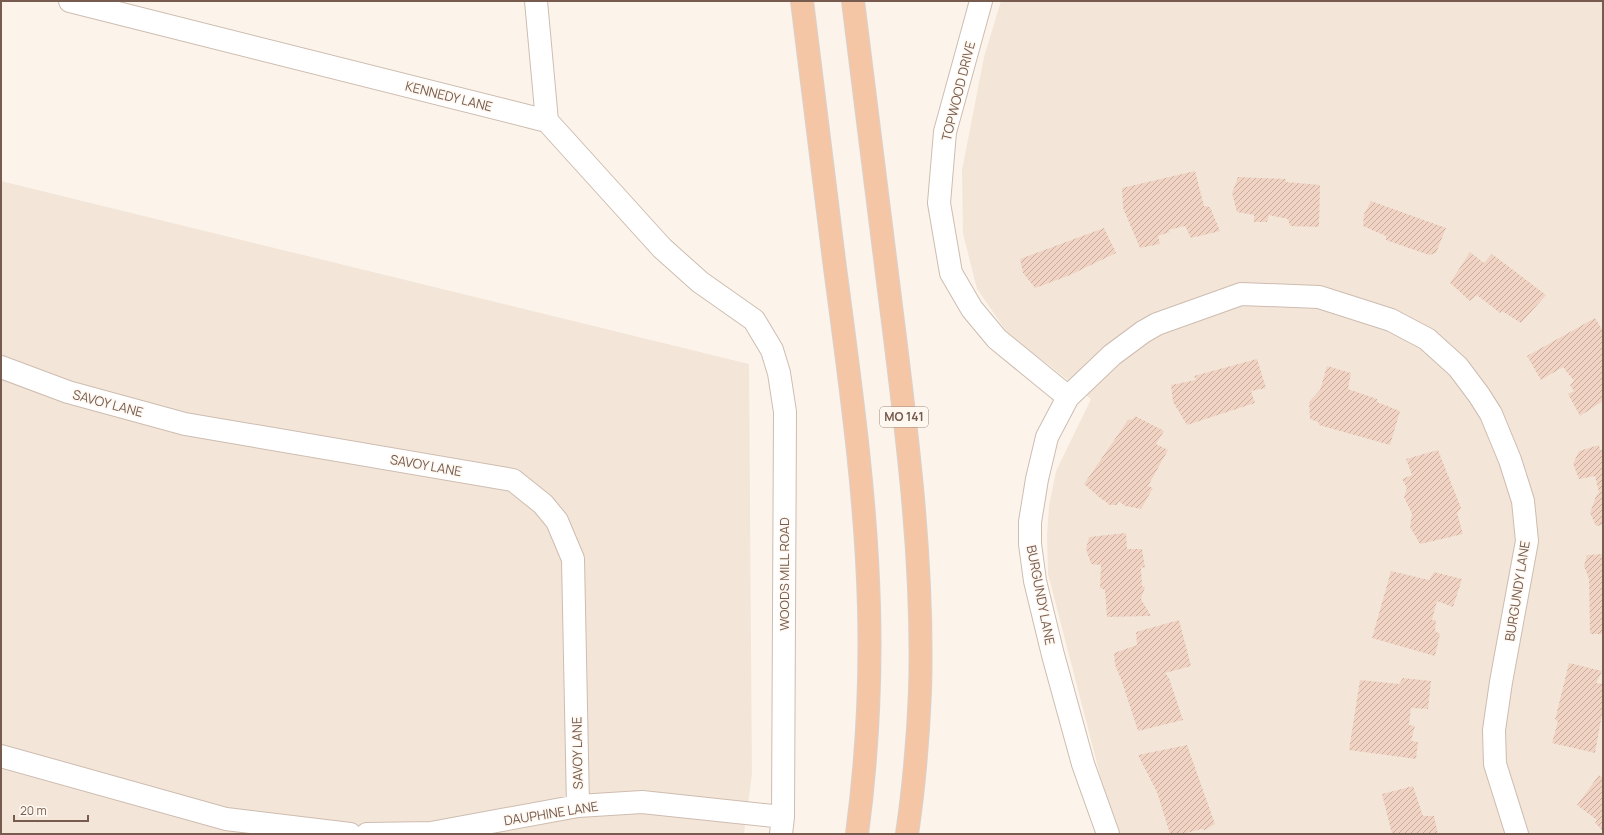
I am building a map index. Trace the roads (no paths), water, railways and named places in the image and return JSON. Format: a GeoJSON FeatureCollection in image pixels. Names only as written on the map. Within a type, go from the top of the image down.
{"type":"FeatureCollection","features":[{"type":"Feature","properties":{"kind":"highway"},"geometry":{"type":"LineString","coordinates":[[802,1],[844,333],[864,515],[869,607],[869,698],[863,788],[857,834]]}},
{"type":"Feature","properties":{"kind":"highway","name":"MO 141"},"geometry":{"type":"LineString","coordinates":[[853,1],[905,420],[914,508],[919,598],[920,691],[914,781],[907,834]]}},
{"type":"Feature","properties":{"kind":"street","name":"KENNEDY LANE"},"geometry":{"type":"LineString","coordinates":[[70,1],[547,121]]}},
{"type":"Feature","properties":{"kind":"street"},"geometry":{"type":"LineString","coordinates":[[536,1],[547,121]]}},
{"type":"Feature","properties":{"kind":"street","name":"TOPWOOD DRIVE"},"geometry":{"type":"LineString","coordinates":[[981,1],[946,132],[938,203],[951,273],[972,309],[998,339],[1068,397]]}},
{"type":"Feature","properties":{"kind":"street","name":"WOODS MILL ROAD"},"geometry":{"type":"LineString","coordinates":[[547,121],[662,248],[700,282],[754,320],[772,350],[779,374],[785,412],[782,825]]}},
{"type":"Feature","properties":{"kind":"street","name":"BURGUNDY LANE"},"geometry":{"type":"LineString","coordinates":[[1108,834],[1083,764],[1053,655],[1035,581],[1030,544],[1030,522],[1037,479],[1047,437],[1068,397],[1112,355],[1152,327],[1241,294],[1319,297],[1336,301],[1391,320],[1427,339],[1458,368],[1480,395],[1491,414],[1510,460],[1523,501],[1527,541],[1501,682],[1494,730],[1495,764],[1518,834]]}},
{"type":"Feature","properties":{"kind":"street","name":"SAVOY LANE"},"geometry":{"type":"LineString","coordinates":[[1,367],[68,392],[186,424],[513,480],[529,492],[544,504],[557,521],[573,559],[578,806]]}},
{"type":"Feature","properties":{"kind":"street"},"geometry":{"type":"LineString","coordinates":[[1,756],[225,827],[350,834]]}},
{"type":"Feature","properties":{"kind":"street","name":"DAUPHINE LANE"},"geometry":{"type":"LineString","coordinates":[[367,834],[431,834],[578,806],[642,802],[782,825]]}}]}
